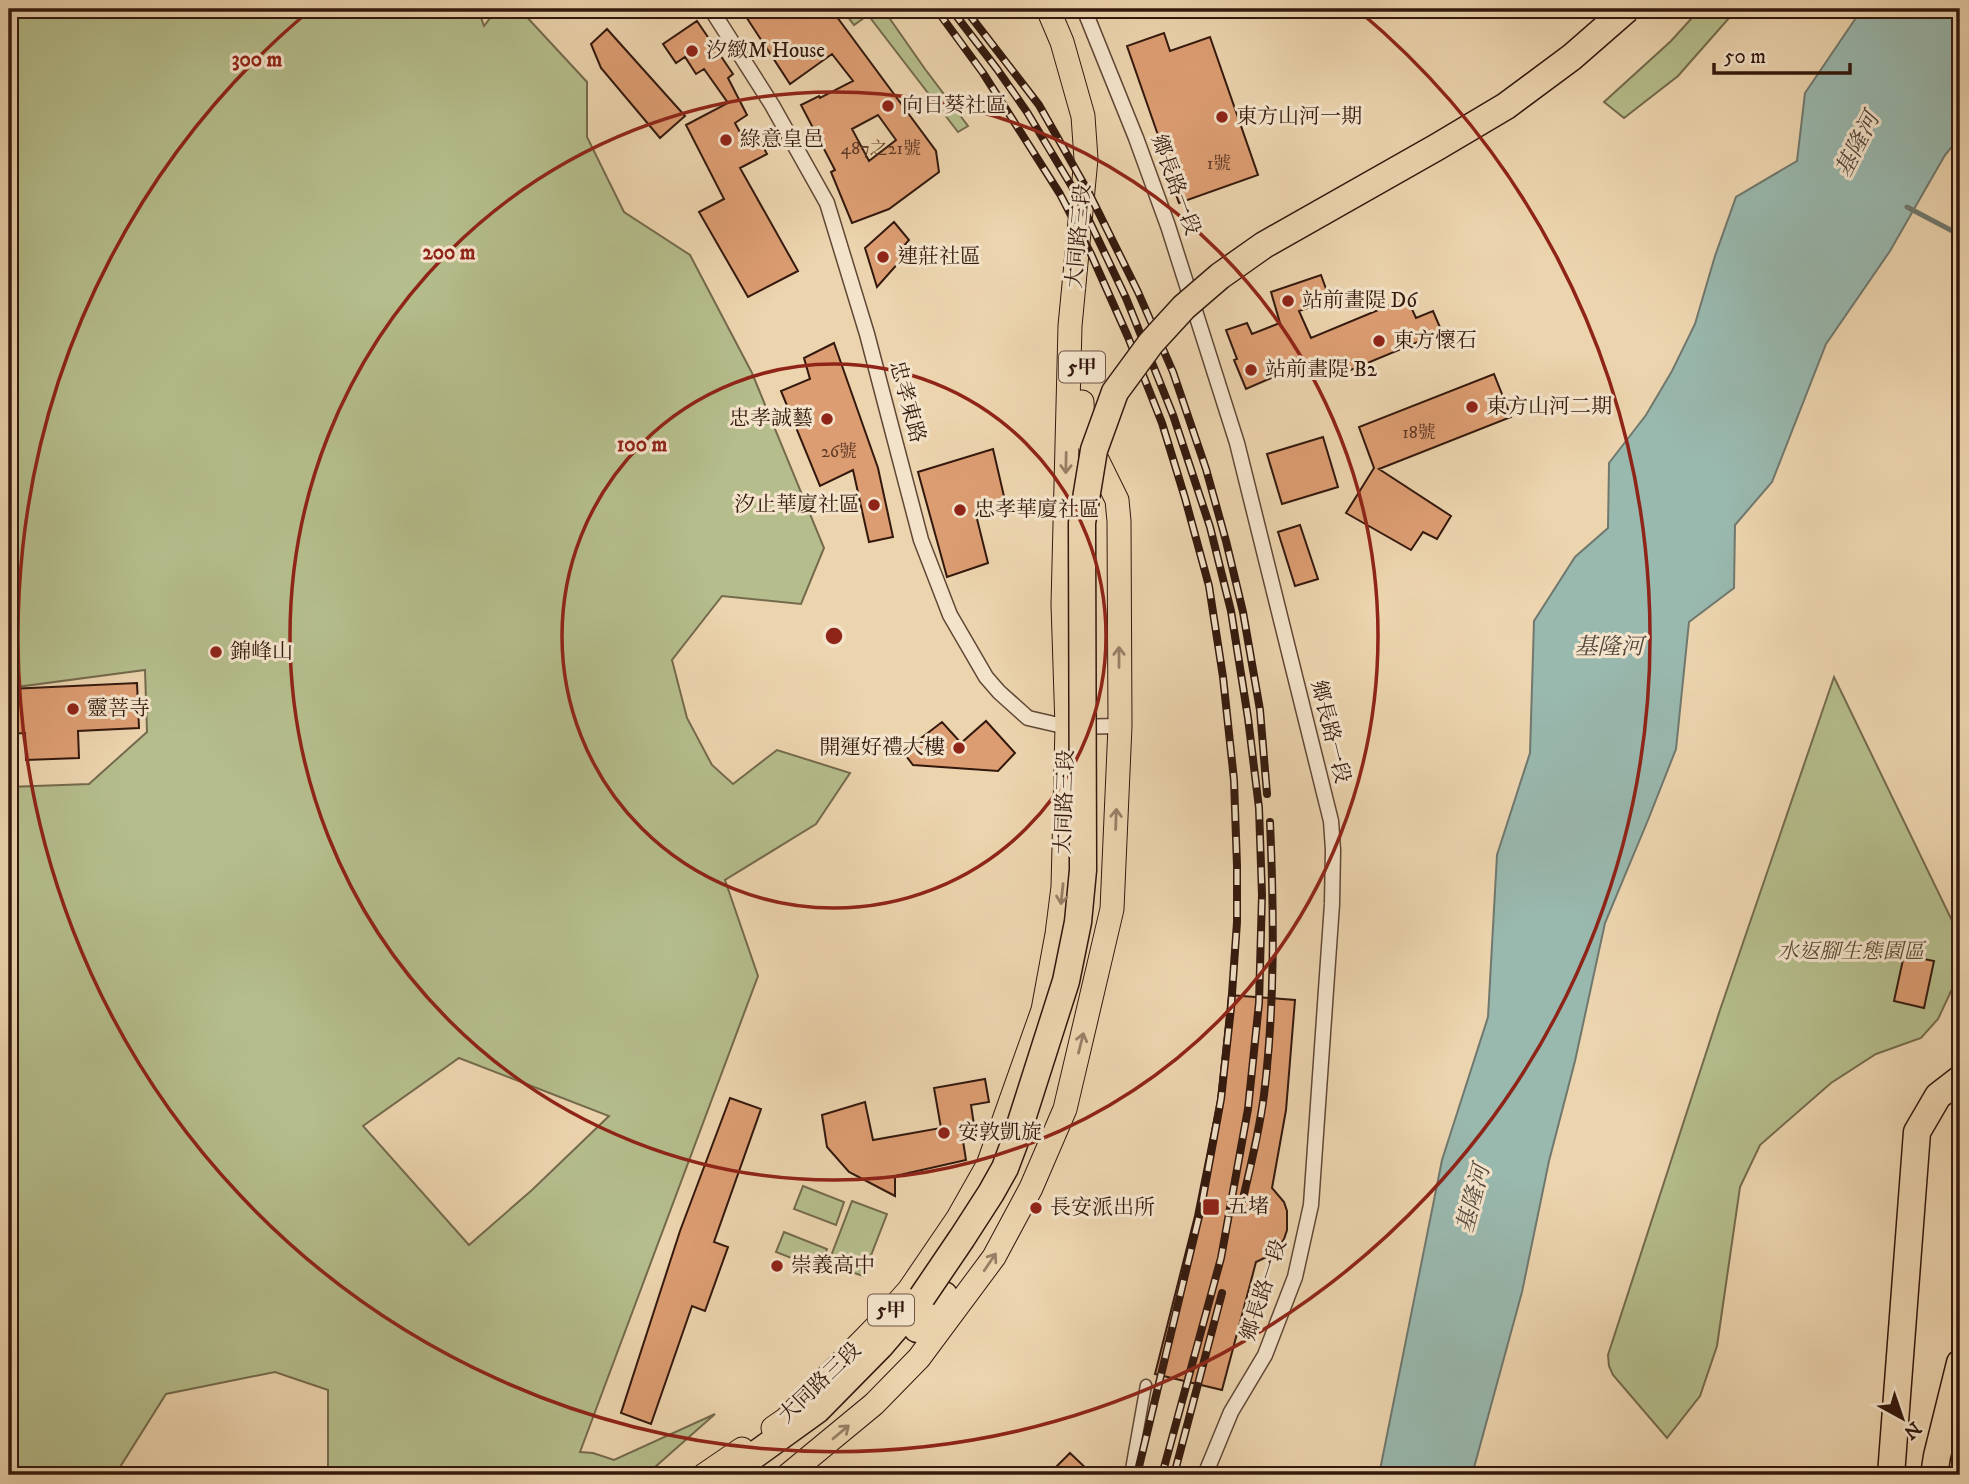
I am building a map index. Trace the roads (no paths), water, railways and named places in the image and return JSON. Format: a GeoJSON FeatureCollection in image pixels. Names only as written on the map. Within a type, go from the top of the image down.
{"type":"FeatureCollection","features":[{"type":"Feature","properties":{"kind":"highway"},"geometry":{"type":"LineString","coordinates":[[756,1475],[852,1397],[901,1349],[1004,1168],[1030,1096],[1066,981],[1077,922],[1083,870],[1082,523],[1094,450],[1115,392],[1151,343],[1184,307],[1220,276],[1264,245],[1506,106],[1572,57],[1627,9]]}},
{"type":"Feature","properties":{"kind":"highway"},"geometry":{"type":"LineString","coordinates":[[727,1475],[817,1410],[933,1296],[990,1222],[1028,1148],[1063,1034],[1090,923],[1096,868],[1094,524],[1099,481],[1127,395],[1191,317],[1247,272],[1310,231],[1494,128],[1573,71],[1645,9]]}},
{"type":"Feature","properties":{"kind":"highway"},"geometry":{"type":"LineString","coordinates":[[1891,1475],[1917,1132],[1960,1079]]}},
{"type":"Feature","properties":{"kind":"highway"},"geometry":{"type":"LineString","coordinates":[[1934,1475],[1960,1363]]}},
{"type":"Feature","properties":{"kind":"main road","name":"大同路三段"},"geometry":{"type":"LineString","coordinates":[[704,1475],[786,1419],[909,1290],[958,1218],[988,1165],[1043,1010],[1063,887],[1067,727],[1063,604],[1070,326],[1086,159],[1083,116],[1062,42],[1048,9]]}},
{"type":"Feature","properties":{"kind":"main road","name":"大同路三段"},"geometry":{"type":"LineString","coordinates":[[788,1475],[874,1405],[919,1358],[994,1257],[1031,1188],[1065,1109],[1112,909],[1120,726],[1119,521],[1116,500],[1083,431],[1082,326],[1099,153],[1097,110],[1076,40],[1060,9]]}},
{"type":"Feature","properties":{"kind":"street","name":"忠孝東路"},"geometry":{"type":"LineString","coordinates":[[711,9],[772,105],[827,203],[867,334],[921,540],[950,615],[986,677],[1028,718],[1067,727],[1120,726]]}},
{"type":"Feature","properties":{"kind":"street","name":"鄉長路一段"},"geometry":{"type":"LineString","coordinates":[[1084,9],[1168,226],[1237,443],[1331,821],[1332,904],[1311,1205],[1295,1277],[1265,1354],[1231,1412],[1205,1475]]}},
{"type":"Feature","properties":{"kind":"street"},"geometry":{"type":"LineString","coordinates":[[1130,1475],[1146,1385]]}},
{"type":"Feature","properties":{"kind":"water","name":"基隆河"},"geometry":{"type":"Polygon","coordinates":[[[1862,9],[1960,9],[1960,137],[1945,155],[1890,251],[1826,344],[1772,482],[1735,525],[1734,588],[1689,622],[1676,749],[1605,923],[1575,1061],[1549,1161],[1522,1292],[1472,1475],[1379,1475],[1442,1160],[1488,1017],[1497,855],[1530,753],[1534,621],[1575,557],[1608,528],[1609,463],[1646,415],[1695,324],[1736,197],[1797,161],[1805,93],[1862,9]]]}},
{"type":"Feature","properties":{"kind":"waterway"},"geometry":{"type":"LineString","coordinates":[[1907,207],[1960,235]]}},
{"type":"Feature","properties":{"kind":"railway"},"geometry":{"type":"LineString","coordinates":[[936,9],[983,73],[1060,194],[1091,254],[1128,337],[1162,423],[1185,498],[1209,586],[1223,677],[1234,780],[1237,866],[1237,922],[1231,1008],[1221,1099],[1201,1208],[1137,1475]]}},
{"type":"Feature","properties":{"kind":"railway"},"geometry":{"type":"LineString","coordinates":[[951,9],[1027,112],[1077,195],[1126,298],[1173,415],[1210,527],[1231,611],[1248,718],[1259,808],[1262,895],[1259,1003],[1248,1109],[1221,1258],[1162,1475]]}},
{"type":"Feature","properties":{"kind":"railway"},"geometry":{"type":"LineString","coordinates":[[965,9],[1039,105],[1089,193],[1138,292],[1173,372],[1206,469],[1243,612],[1260,710],[1267,794]]}},
{"type":"Feature","properties":{"kind":"railway"},"geometry":{"type":"LineString","coordinates":[[1240,1211],[1254,1153],[1268,1061],[1273,959],[1270,822]]}},
{"type":"Feature","properties":{"kind":"railway"},"geometry":{"type":"LineString","coordinates":[[1174,1475],[1222,1293]]}},
{"type":"Feature","properties":{"kind":"place","name":"汐緻M House"},"geometry":{"type":"Point","coordinates":[692,51]}},
{"type":"Feature","properties":{"kind":"place","name":"向日葵社區"},"geometry":{"type":"Point","coordinates":[888,106]}},
{"type":"Feature","properties":{"kind":"place","name":"東方山河一期"},"geometry":{"type":"Point","coordinates":[1222,117]}},
{"type":"Feature","properties":{"kind":"place","name":"綠意皇邑"},"geometry":{"type":"Point","coordinates":[726,140]}},
{"type":"Feature","properties":{"kind":"place","name":"連莊社區"},"geometry":{"type":"Point","coordinates":[883,257]}},
{"type":"Feature","properties":{"kind":"place","name":"站前畫隄 D6"},"geometry":{"type":"Point","coordinates":[1288,301]}},
{"type":"Feature","properties":{"kind":"place","name":"東方懷石"},"geometry":{"type":"Point","coordinates":[1379,341]}},
{"type":"Feature","properties":{"kind":"place","name":"站前畫隄 B2"},"geometry":{"type":"Point","coordinates":[1251,370]}},
{"type":"Feature","properties":{"kind":"place","name":"東方山河二期"},"geometry":{"type":"Point","coordinates":[1472,407]}},
{"type":"Feature","properties":{"kind":"place","name":"忠孝誠藝"},"geometry":{"type":"Point","coordinates":[827,419]}},
{"type":"Feature","properties":{"kind":"place","name":"汐止華廈社區"},"geometry":{"type":"Point","coordinates":[874,505]}},
{"type":"Feature","properties":{"kind":"place","name":"忠孝華廈社區"},"geometry":{"type":"Point","coordinates":[960,510]}},
{"type":"Feature","properties":{"kind":"place","name":"錦峰山"},"geometry":{"type":"Point","coordinates":[216,652]}},
{"type":"Feature","properties":{"kind":"place","name":"靈菩寺"},"geometry":{"type":"Point","coordinates":[73,709]}},
{"type":"Feature","properties":{"kind":"place","name":"開運好禮大樓"},"geometry":{"type":"Point","coordinates":[959,748]}},
{"type":"Feature","properties":{"kind":"place","name":"安敦凱旋"},"geometry":{"type":"Point","coordinates":[944,1133]}},
{"type":"Feature","properties":{"kind":"place","name":"五堵"},"geometry":{"type":"Point","coordinates":[1211,1207]}},
{"type":"Feature","properties":{"kind":"place","name":"長安派出所"},"geometry":{"type":"Point","coordinates":[1036,1208]}},
{"type":"Feature","properties":{"kind":"place","name":"崇義高中"},"geometry":{"type":"Point","coordinates":[777,1266]}},
{"type":"Feature","properties":{"kind":"park label","name":"水返腳生態園區"},"geometry":{"type":"Point","coordinates":[1851,952]}}]}
